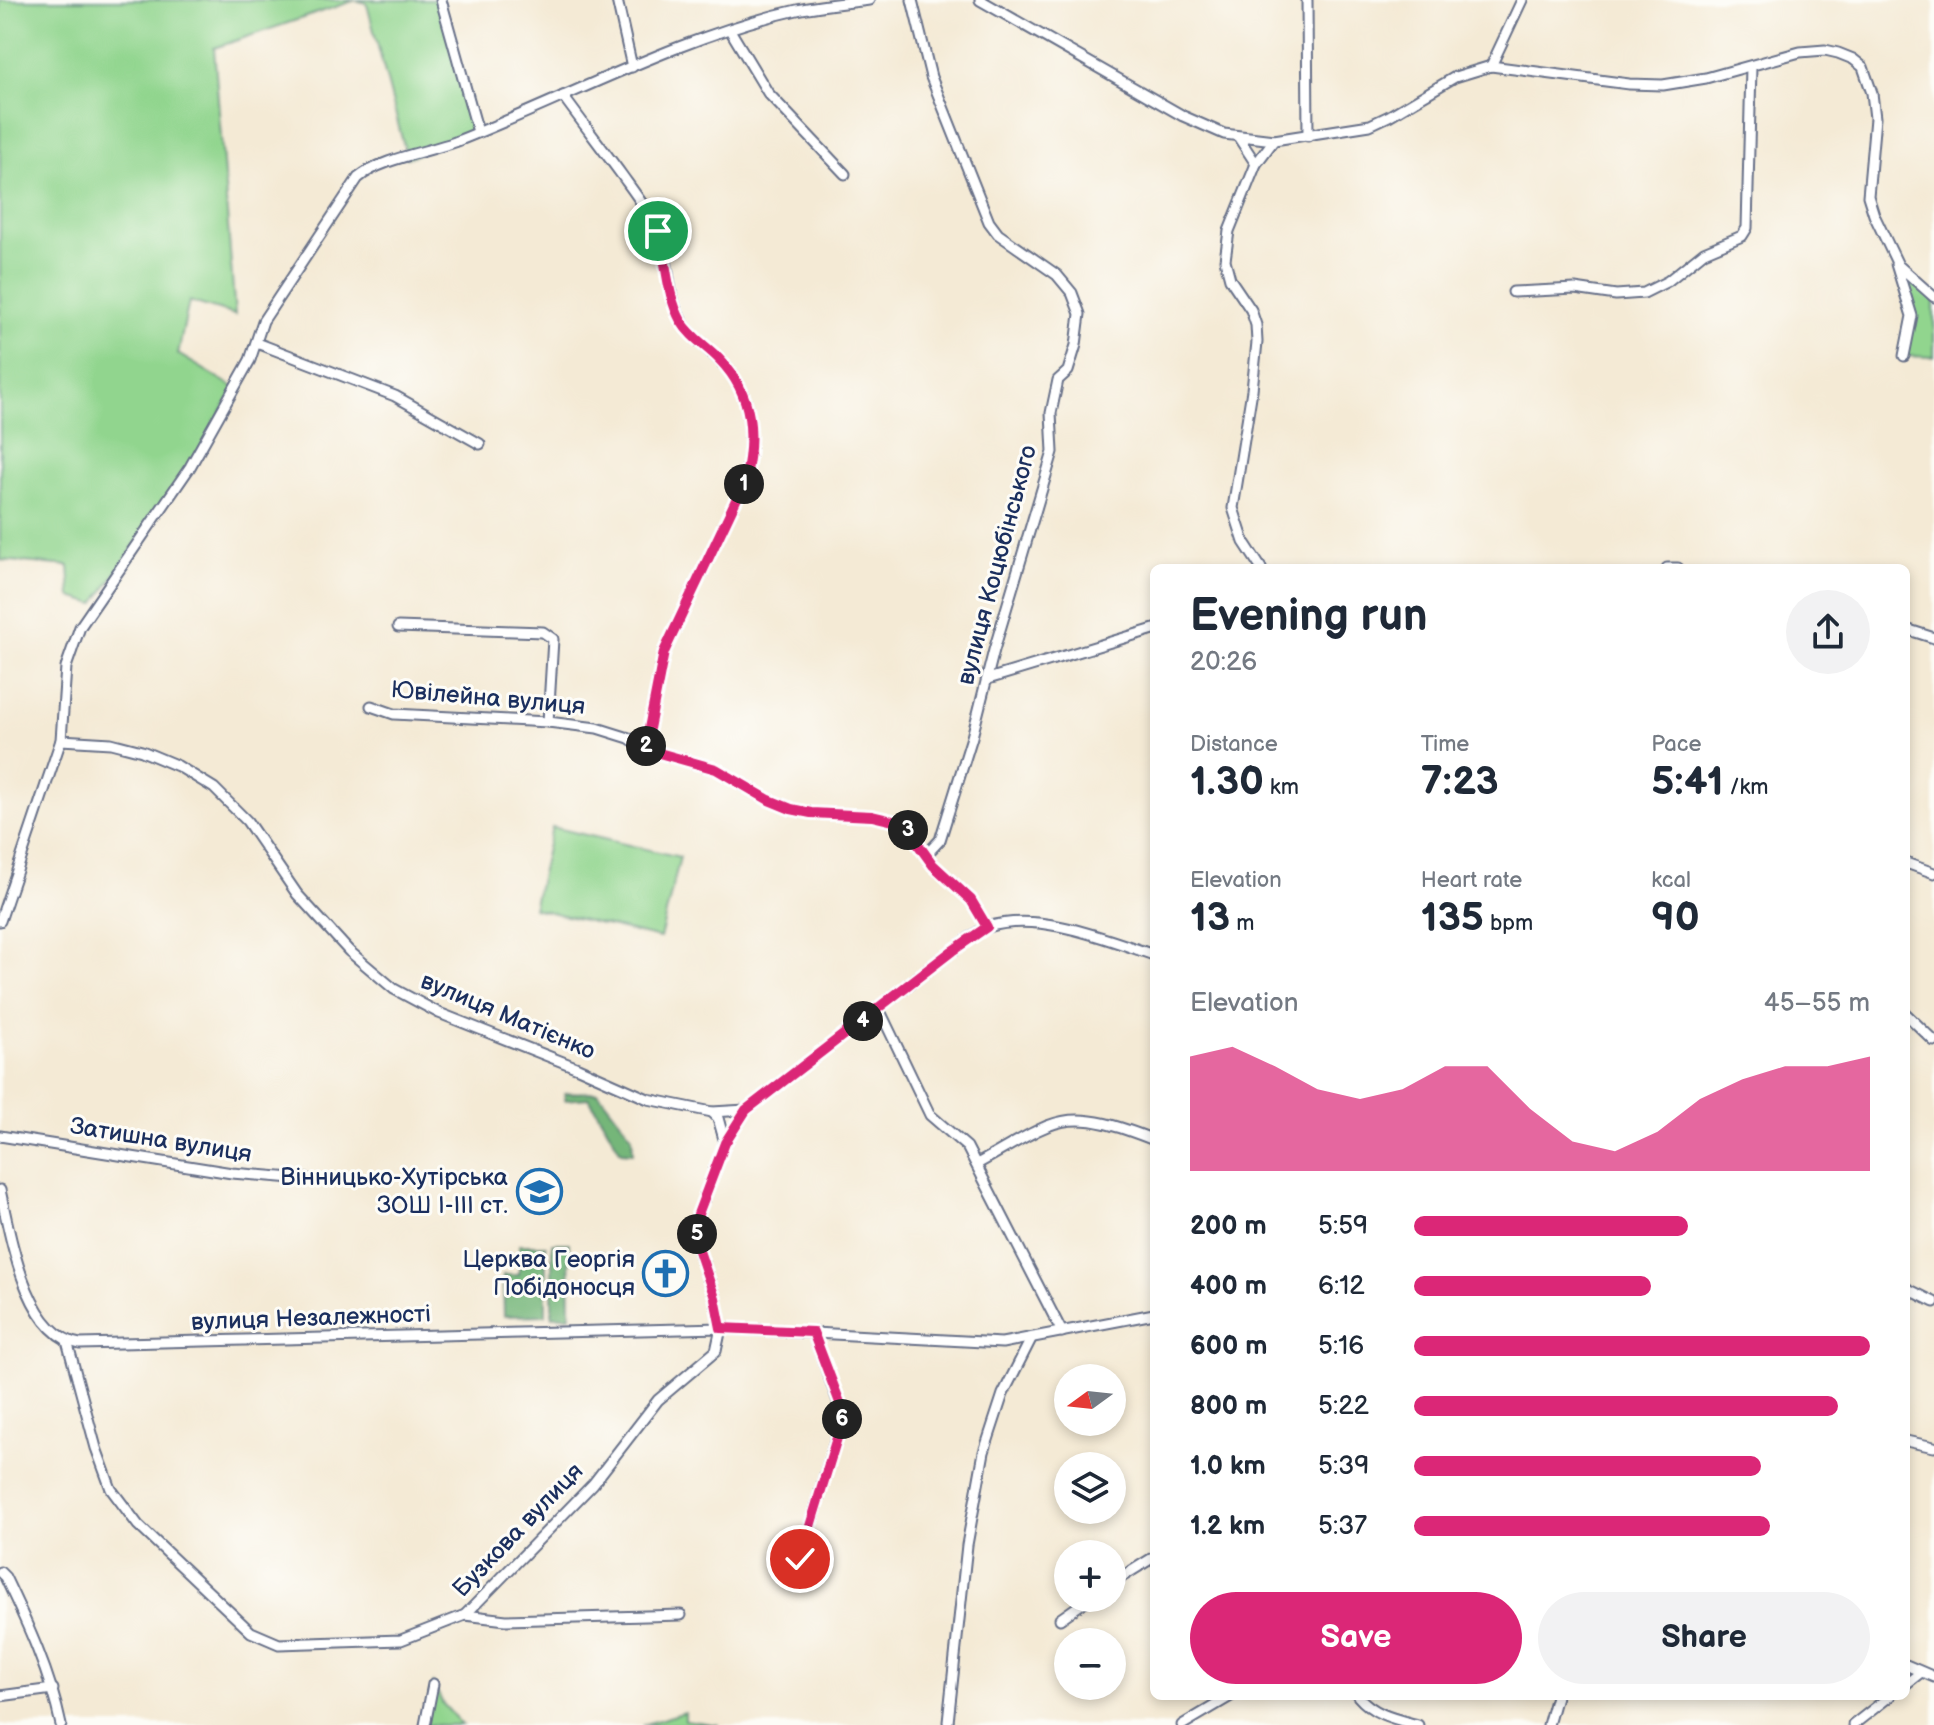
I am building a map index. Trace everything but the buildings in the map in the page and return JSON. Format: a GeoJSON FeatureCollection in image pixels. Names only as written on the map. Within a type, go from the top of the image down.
{"type":"FeatureCollection","features":[{"type":"Feature","properties":{"kind":"street"},"geometry":{"type":"LineString","coordinates":[[441,0],[478,132]]}},
{"type":"Feature","properties":{"kind":"street"},"geometry":{"type":"LineString","coordinates":[[617,0],[632,67]]}},
{"type":"Feature","properties":{"kind":"street"},"geometry":{"type":"LineString","coordinates":[[0,921],[61,740],[66,667],[80,627],[190,467],[235,388],[257,343],[263,321],[361,175],[478,132],[632,67],[730,30],[797,10],[869,0]]}},
{"type":"Feature","properties":{"kind":"street","name":"вулиця Коцюбінського"},"geometry":{"type":"LineString","coordinates":[[912,0],[931,77],[989,222],[998,234],[1057,275],[1072,293],[1080,314],[1076,345],[1068,371],[1058,380],[1051,413],[1053,452],[940,840],[926,855]]}},
{"type":"Feature","properties":{"kind":"street"},"geometry":{"type":"LineString","coordinates":[[980,0],[1183,116],[1239,138],[1274,140],[1370,125],[1455,77],[1491,66],[1643,85],[1682,83],[1800,52],[1825,50],[1846,55],[1863,67],[1872,93],[1875,118],[1868,196],[1893,257],[1912,316],[1904,356]]}},
{"type":"Feature","properties":{"kind":"street"},"geometry":{"type":"LineString","coordinates":[[1307,0],[1308,136]]}},
{"type":"Feature","properties":{"kind":"street"},"geometry":{"type":"LineString","coordinates":[[1491,66],[1522,0]]}},
{"type":"Feature","properties":{"kind":"street"},"geometry":{"type":"LineString","coordinates":[[730,30],[768,93],[845,174]]}},
{"type":"Feature","properties":{"kind":"street"},"geometry":{"type":"LineString","coordinates":[[1513,292],[1575,289],[1616,295],[1644,293],[1668,281],[1704,252],[1742,236],[1747,228],[1751,67]]}},
{"type":"Feature","properties":{"kind":"street"},"geometry":{"type":"LineString","coordinates":[[563,96],[645,207],[658,231],[672,297],[680,319],[741,387],[751,420],[751,455],[745,481],[664,652],[645,749]]}},
{"type":"Feature","properties":{"kind":"street"},"geometry":{"type":"LineString","coordinates":[[1239,138],[1256,164]]}},
{"type":"Feature","properties":{"kind":"street"},"geometry":{"type":"LineString","coordinates":[[1258,564],[1244,542],[1233,508],[1252,390],[1256,325],[1251,310],[1230,279],[1225,260],[1229,231],[1256,164],[1274,140]]}},
{"type":"Feature","properties":{"kind":"street"},"geometry":{"type":"LineString","coordinates":[[1893,257],[1934,297]]}},
{"type":"Feature","properties":{"kind":"street"},"geometry":{"type":"LineString","coordinates":[[257,343],[395,396],[480,444]]}},
{"type":"Feature","properties":{"kind":"street"},"geometry":{"type":"LineString","coordinates":[[398,627],[543,632],[553,639],[548,722]]}},
{"type":"Feature","properties":{"kind":"street"},"geometry":{"type":"LineString","coordinates":[[988,679],[1150,630]]}},
{"type":"Feature","properties":{"kind":"street"},"geometry":{"type":"LineString","coordinates":[[1910,630],[1934,638]]}},
{"type":"Feature","properties":{"kind":"street","name":"Ювілейна вулиця"},"geometry":{"type":"LineString","coordinates":[[371,706],[394,714],[548,722],[597,728],[629,738],[645,749],[716,769],[769,800],[791,809],[872,816],[893,821],[907,829],[948,880],[971,900],[987,927]]}},
{"type":"Feature","properties":{"kind":"street","name":"вулиця Матієнко"},"geometry":{"type":"LineString","coordinates":[[61,740],[111,743],[142,751],[178,766],[214,788],[247,821],[297,894],[349,951],[394,989],[439,1013],[648,1099],[712,1112],[746,1110]]}},
{"type":"Feature","properties":{"kind":"street"},"geometry":{"type":"LineString","coordinates":[[1910,864],[1934,873]]}},
{"type":"Feature","properties":{"kind":"street"},"geometry":{"type":"LineString","coordinates":[[721,1328],[715,1298],[697,1245],[698,1214],[725,1143],[746,1110],[987,927],[1030,922],[1076,930],[1150,954]]}},
{"type":"Feature","properties":{"kind":"street"},"geometry":{"type":"LineString","coordinates":[[879,1009],[930,1115],[964,1142],[977,1164],[1062,1332]]}},
{"type":"Feature","properties":{"kind":"street"},"geometry":{"type":"LineString","coordinates":[[1910,1018],[1934,1041]]}},
{"type":"Feature","properties":{"kind":"street"},"geometry":{"type":"LineString","coordinates":[[712,1112],[718,1118],[725,1143]]}},
{"type":"Feature","properties":{"kind":"street"},"geometry":{"type":"LineString","coordinates":[[977,1164],[1062,1120],[1097,1120],[1150,1139]]}},
{"type":"Feature","properties":{"kind":"street","name":"Затишна вулиця"},"geometry":{"type":"LineString","coordinates":[[0,1136],[232,1173],[316,1180]]}},
{"type":"Feature","properties":{"kind":"street"},"geometry":{"type":"LineString","coordinates":[[0,1190],[18,1267],[26,1286],[50,1327],[67,1341]]}},
{"type":"Feature","properties":{"kind":"street"},"geometry":{"type":"LineString","coordinates":[[1910,1290],[1934,1302]]}},
{"type":"Feature","properties":{"kind":"street"},"geometry":{"type":"LineString","coordinates":[[698,1322],[721,1328],[988,1343],[1031,1339],[1150,1314]]}},
{"type":"Feature","properties":{"kind":"street","name":"вулиця Незалежності"},"geometry":{"type":"LineString","coordinates":[[67,1341],[80,1344],[721,1328]]}},
{"type":"Feature","properties":{"kind":"street","name":"Бузкова вулиця"},"geometry":{"type":"LineString","coordinates":[[67,1341],[96,1448],[111,1489],[138,1525],[251,1632],[279,1644],[401,1640],[465,1615],[593,1484],[658,1400],[716,1351],[721,1328]]}},
{"type":"Feature","properties":{"kind":"street"},"geometry":{"type":"LineString","coordinates":[[800,1559],[843,1415],[813,1332]]}},
{"type":"Feature","properties":{"kind":"street"},"geometry":{"type":"LineString","coordinates":[[948,1722],[965,1560],[984,1452],[999,1403],[1031,1339]]}},
{"type":"Feature","properties":{"kind":"street"},"geometry":{"type":"LineString","coordinates":[[1910,1442],[1934,1447]]}},
{"type":"Feature","properties":{"kind":"street"},"geometry":{"type":"LineString","coordinates":[[1126,1574],[1150,1559]]}},
{"type":"Feature","properties":{"kind":"street"},"geometry":{"type":"LineString","coordinates":[[0,1572],[28,1625],[53,1689],[61,1725]]}},
{"type":"Feature","properties":{"kind":"street"},"geometry":{"type":"LineString","coordinates":[[1060,1619],[1070,1612]]}},
{"type":"Feature","properties":{"kind":"street"},"geometry":{"type":"LineString","coordinates":[[465,1615],[506,1620],[681,1615]]}},
{"type":"Feature","properties":{"kind":"street"},"geometry":{"type":"LineString","coordinates":[[1910,1667],[1934,1677]]}},
{"type":"Feature","properties":{"kind":"street"},"geometry":{"type":"LineString","coordinates":[[1910,1681],[1920,1673]]}},
{"type":"Feature","properties":{"kind":"street"},"geometry":{"type":"LineString","coordinates":[[425,1725],[433,1684]]}},
{"type":"Feature","properties":{"kind":"street"},"geometry":{"type":"LineString","coordinates":[[0,1696],[53,1689]]}},
{"type":"Feature","properties":{"kind":"street"},"geometry":{"type":"LineString","coordinates":[[1182,1725],[1224,1700]]}},
{"type":"Feature","properties":{"kind":"street"},"geometry":{"type":"LineString","coordinates":[[1361,1700],[1367,1707],[1386,1717],[1418,1725]]}},
{"type":"Feature","properties":{"kind":"street"},"geometry":{"type":"LineString","coordinates":[[1548,1725],[1555,1700]]}},
{"type":"Feature","properties":{"kind":"street"},"geometry":{"type":"LineString","coordinates":[[1853,1725],[1885,1700]]}},
{"type":"Feature","properties":{"kind":"green space"},"geometry":{"type":"Polygon","coordinates":[[[0,0],[356,0],[214,48],[235,315],[189,301],[178,354],[235,388],[205,441],[95,604],[71,597],[69,566],[0,560],[0,0]]]}},
{"type":"Feature","properties":{"kind":"green space"},"geometry":{"type":"Polygon","coordinates":[[[356,0],[441,0],[478,132],[407,158],[368,8],[366,3],[356,0]]]}},
{"type":"Feature","properties":{"kind":"green space"},"geometry":{"type":"Polygon","coordinates":[[[1898,265],[1934,297],[1934,357],[1904,356],[1912,320],[1898,265]]]}},
{"type":"Feature","properties":{"kind":"green space"},"geometry":{"type":"Polygon","coordinates":[[[552,827],[680,857],[660,938],[533,908],[552,827]]]}},
{"type":"Feature","properties":{"kind":"green space"},"geometry":{"type":"Polygon","coordinates":[[[598,1092],[632,1136],[633,1153],[621,1152],[589,1098],[565,1100],[565,1093],[598,1092]]]}},
{"type":"Feature","properties":{"kind":"green space"},"geometry":{"type":"Polygon","coordinates":[[[552,1243],[569,1243],[570,1316],[552,1316],[552,1243]]]}},
{"type":"Feature","properties":{"kind":"green space"},"geometry":{"type":"Polygon","coordinates":[[[519,1245],[546,1245],[546,1315],[504,1316],[503,1275],[519,1275],[519,1245]]]}},
{"type":"Feature","properties":{"kind":"green space"},"geometry":{"type":"Polygon","coordinates":[[[433,1684],[443,1704],[462,1725],[425,1725],[433,1684]]]}},
{"type":"Feature","properties":{"kind":"green space"},"geometry":{"type":"Polygon","coordinates":[[[685,1712],[685,1720],[719,1725],[642,1725],[685,1712]]]}},
{"type":"Feature","properties":{"kind":"place","name":"Вінницько-Хутірська ЗОШ І-ІІІ ст."},"geometry":{"type":"Point","coordinates":[539,1191]}},
{"type":"Feature","properties":{"kind":"place","name":"Церква Георгія Побідоносця"},"geometry":{"type":"Point","coordinates":[666,1273]}},
{"type":"Feature","properties":{"kind":"route"},"geometry":{"type":"LineString","coordinates":[[658,231],[672,297],[680,319],[741,387],[751,420],[751,455],[745,481],[664,652],[645,749],[716,769],[769,800],[791,809],[872,816],[893,821],[907,829],[933,865],[971,900],[987,927],[746,1110],[725,1143],[698,1214],[697,1245],[715,1298],[721,1328],[813,1332],[842,1408],[840,1428],[800,1559]]}}]}
